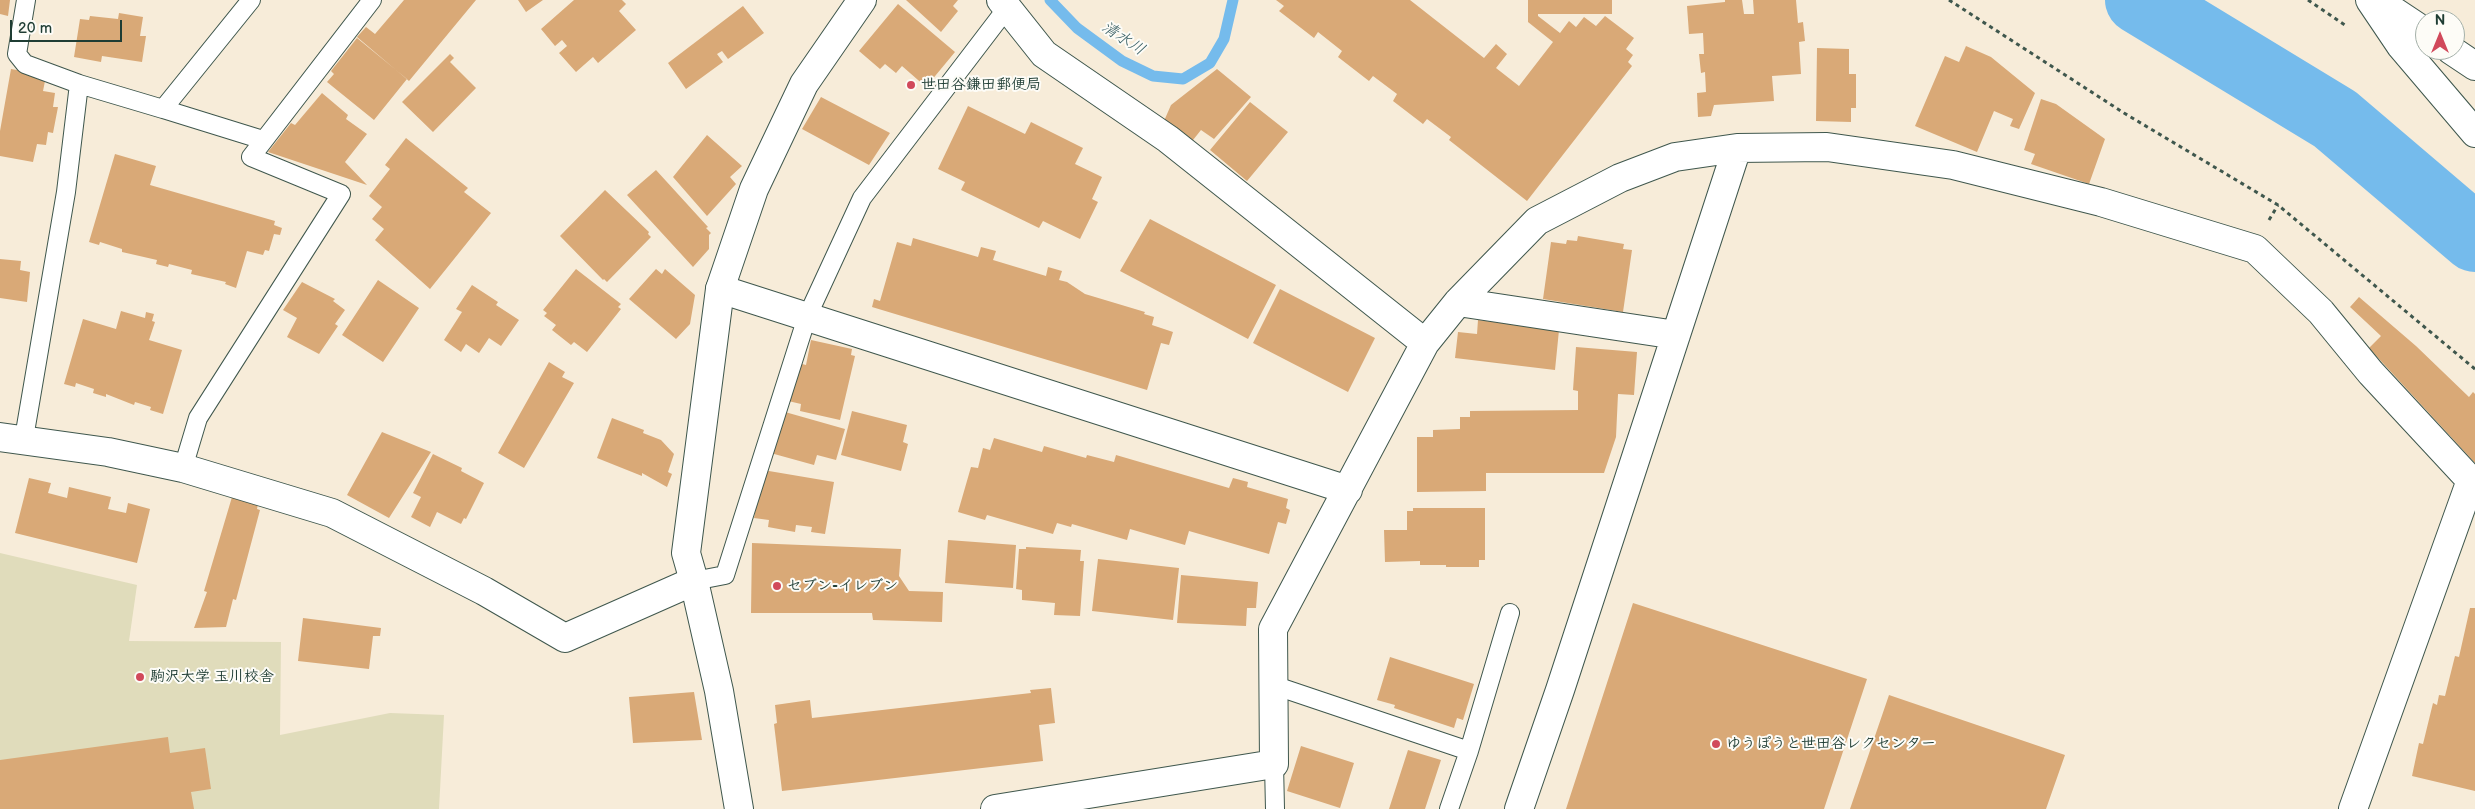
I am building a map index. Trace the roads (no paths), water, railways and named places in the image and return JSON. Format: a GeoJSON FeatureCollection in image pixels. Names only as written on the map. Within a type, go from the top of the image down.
{"type":"FeatureCollection","features":[{"type":"Feature","properties":{"kind":"street"},"geometry":{"type":"LineString","coordinates":[[739,809],[719,691],[686,553],[720,289],[754,189],[804,84],[862,0]]}},
{"type":"Feature","properties":{"kind":"street"},"geometry":{"type":"LineString","coordinates":[[2370,0],[2402,46],[2475,133]]}},
{"type":"Feature","properties":{"kind":"street"},"geometry":{"type":"LineString","coordinates":[[2377,0],[2415,25]]}},
{"type":"Feature","properties":{"kind":"street"},"geometry":{"type":"LineString","coordinates":[[1004,4],[1044,54],[1168,139],[1425,343]]}},
{"type":"Feature","properties":{"kind":"street"},"geometry":{"type":"LineString","coordinates":[[996,809],[1274,764],[1273,629],[1425,343],[1458,302],[1536,221],[1620,178],[1675,157],[1737,148],[1827,147],[1953,165],[2101,202],[2255,248],[2321,312],[2371,374],[2473,482],[2361,807]]}},
{"type":"Feature","properties":{"kind":"street"},"geometry":{"type":"LineString","coordinates":[[1519,809],[1560,690],[1737,148]]}},
{"type":"Feature","properties":{"kind":"street"},"geometry":{"type":"LineString","coordinates":[[720,289],[1348,490]]}},
{"type":"Feature","properties":{"kind":"street"},"geometry":{"type":"LineString","coordinates":[[1458,302],[1676,335]]}},
{"type":"Feature","properties":{"kind":"street"},"geometry":{"type":"LineString","coordinates":[[12,438],[108,452],[183,468],[332,513],[484,592],[565,638],[694,582]]}},
{"type":"Feature","properties":{"kind":"lane"},"geometry":{"type":"LineString","coordinates":[[26,0],[17,54],[25,64],[79,84],[263,140]]}},
{"type":"Feature","properties":{"kind":"lane"},"geometry":{"type":"LineString","coordinates":[[163,109],[251,0]]}},
{"type":"Feature","properties":{"kind":"lane"},"geometry":{"type":"LineString","coordinates":[[183,468],[198,418],[340,194],[251,157],[372,0]]}},
{"type":"Feature","properties":{"kind":"lane"},"geometry":{"type":"LineString","coordinates":[[694,582],[724,575],[807,317],[862,198],[1004,4]]}},
{"type":"Feature","properties":{"kind":"lane"},"geometry":{"type":"LineString","coordinates":[[12,438],[66,192],[79,84]]}},
{"type":"Feature","properties":{"kind":"lane"},"geometry":{"type":"LineString","coordinates":[[1449,809],[1469,751],[1510,613]]}},
{"type":"Feature","properties":{"kind":"lane"},"geometry":{"type":"LineString","coordinates":[[1273,684],[1469,751]]}},
{"type":"Feature","properties":{"kind":"lane"},"geometry":{"type":"LineString","coordinates":[[1274,764],[1275,809]]}},
{"type":"Feature","properties":{"kind":"waterway","name":"清水川"},"geometry":{"type":"LineString","coordinates":[[1050,0],[1077,28],[1122,61],[1153,76],[1183,79],[1210,63],[1224,39],[1233,0]]}},
{"type":"Feature","properties":{"kind":"waterway"},"geometry":{"type":"LineString","coordinates":[[2139,0],[2335,119],[2475,238]]}},
{"type":"Feature","properties":{"kind":"place","name":"世田谷鎌田郵便局"},"geometry":{"type":"Point","coordinates":[911,85]}},
{"type":"Feature","properties":{"kind":"place","name":"セブン-イレブン"},"geometry":{"type":"Point","coordinates":[777,586]}},
{"type":"Feature","properties":{"kind":"place","name":"駒沢大学 玉川校舎"},"geometry":{"type":"Point","coordinates":[140,677]}},
{"type":"Feature","properties":{"kind":"place","name":"ゆうぽうと世田谷レクセンター"},"geometry":{"type":"Point","coordinates":[1716,744]}}]}
